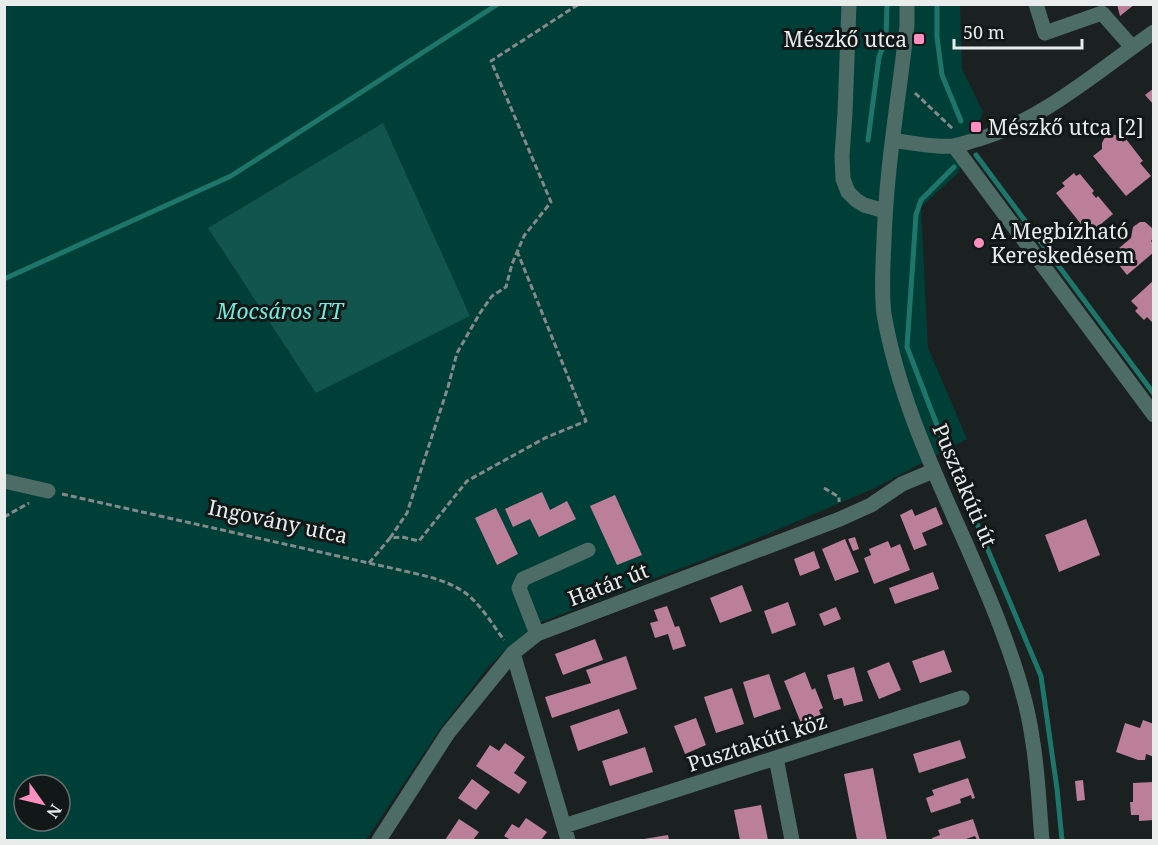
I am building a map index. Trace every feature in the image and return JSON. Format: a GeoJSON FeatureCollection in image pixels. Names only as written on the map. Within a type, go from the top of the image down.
{"type":"FeatureCollection","features":[{"type":"Feature","properties":{"kind":"street"},"geometry":{"type":"LineString","coordinates":[[849,4],[843,179],[848,192],[856,200],[864,205],[885,211]]}},
{"type":"Feature","properties":{"kind":"street","name":"Pusztakúti út"},"geometry":{"type":"LineString","coordinates":[[907,4],[907,25],[885,211],[882,272],[885,320],[896,368],[933,471],[983,582],[1020,684],[1032,736],[1042,840]]}},
{"type":"Feature","properties":{"kind":"street"},"geometry":{"type":"LineString","coordinates":[[1036,4],[1045,33],[1102,13],[1132,47]]}},
{"type":"Feature","properties":{"kind":"street"},"geometry":{"type":"LineString","coordinates":[[894,141],[954,138],[1001,132],[1029,119],[1154,32]]}},
{"type":"Feature","properties":{"kind":"street"},"geometry":{"type":"LineString","coordinates":[[954,138],[1153,414]]}},
{"type":"Feature","properties":{"kind":"street","name":"Határ út"},"geometry":{"type":"LineString","coordinates":[[380,840],[448,733],[513,653],[537,634],[840,519],[871,505],[902,484],[933,471]]}},
{"type":"Feature","properties":{"kind":"street"},"geometry":{"type":"LineString","coordinates":[[4,481],[48,491]]}},
{"type":"Feature","properties":{"kind":"street"},"geometry":{"type":"LineString","coordinates":[[537,634],[519,588],[523,579],[588,550]]}},
{"type":"Feature","properties":{"kind":"street"},"geometry":{"type":"LineString","coordinates":[[513,653],[566,833]]}},
{"type":"Feature","properties":{"kind":"street","name":"Pusztakúti köz"},"geometry":{"type":"LineString","coordinates":[[566,833],[776,758],[962,698]]}},
{"type":"Feature","properties":{"kind":"street"},"geometry":{"type":"LineString","coordinates":[[776,758],[792,840]]}},
{"type":"Feature","properties":{"kind":"path"},"geometry":{"type":"LineString","coordinates":[[369,563],[407,513],[457,353],[492,296],[506,287],[524,236],[551,202],[491,61],[579,4]]}},
{"type":"Feature","properties":{"kind":"path"},"geometry":{"type":"LineString","coordinates":[[915,93],[954,138]]}},
{"type":"Feature","properties":{"kind":"path"},"geometry":{"type":"LineString","coordinates":[[390,538],[402,537],[419,541],[467,481],[545,438],[585,421],[517,251]]}},
{"type":"Feature","properties":{"kind":"path"},"geometry":{"type":"LineString","coordinates":[[824,488],[839,497]]}},
{"type":"Feature","properties":{"kind":"path","name":"Ingovány utca"},"geometry":{"type":"LineString","coordinates":[[48,491],[442,581],[464,592],[478,606],[513,653]]}},
{"type":"Feature","properties":{"kind":"green space","name":"Mocsáros TT"},"geometry":{"type":"Polygon","coordinates":[[[5,5],[960,5],[962,69],[983,112],[958,173],[921,207],[928,348],[967,439],[875,488],[739,546],[531,626],[537,634],[509,647],[488,667],[440,729],[366,840],[5,840],[5,5]]]}},
{"type":"Feature","properties":{"kind":"green space","name":"Mocsáros TT"},"geometry":{"type":"Polygon","coordinates":[[[383,123],[470,316],[316,393],[208,228],[383,123]]]}},
{"type":"Feature","properties":{"kind":"building"},"geometry":{"type":"Polygon","coordinates":[[[1117,4],[1135,4],[1120,16],[1117,4]]]}},
{"type":"Feature","properties":{"kind":"building"},"geometry":{"type":"Polygon","coordinates":[[[1154,88],[1154,105],[1145,95],[1154,88]]]}},
{"type":"Feature","properties":{"kind":"building"},"geometry":{"type":"Polygon","coordinates":[[[1112,134],[1118,136],[1123,142],[1126,139],[1143,161],[1140,163],[1151,176],[1126,196],[1093,156],[1102,149],[1105,137],[1112,134]]]}},
{"type":"Feature","properties":{"kind":"building"},"geometry":{"type":"Polygon","coordinates":[[[1074,173],[1076,176],[1080,174],[1094,191],[1092,193],[1096,198],[1098,196],[1113,214],[1089,234],[1056,193],[1065,186],[1062,183],[1074,173]]]}},
{"type":"Feature","properties":{"kind":"building"},"geometry":{"type":"Polygon","coordinates":[[[1140,222],[1145,222],[1152,228],[1151,241],[1154,245],[1154,252],[1127,275],[1111,255],[1131,238],[1133,227],[1140,222]]]}},
{"type":"Feature","properties":{"kind":"building"},"geometry":{"type":"Polygon","coordinates":[[[1154,280],[1154,324],[1147,317],[1144,320],[1135,311],[1138,308],[1131,301],[1154,280]]]}},
{"type":"Feature","properties":{"kind":"building"},"geometry":{"type":"Polygon","coordinates":[[[542,492],[550,510],[567,501],[576,519],[539,537],[530,519],[513,527],[505,509],[542,492]]]}},
{"type":"Feature","properties":{"kind":"building"},"geometry":{"type":"Polygon","coordinates":[[[615,495],[642,555],[617,565],[590,506],[615,495]]]}},
{"type":"Feature","properties":{"kind":"building"},"geometry":{"type":"Polygon","coordinates":[[[936,507],[943,524],[922,533],[927,545],[914,550],[900,515],[912,509],[915,516],[936,507]]]}},
{"type":"Feature","properties":{"kind":"building"},"geometry":{"type":"Polygon","coordinates":[[[496,508],[518,554],[497,565],[475,518],[496,508]]]}},
{"type":"Feature","properties":{"kind":"building"},"geometry":{"type":"Polygon","coordinates":[[[1086,519],[1100,555],[1059,572],[1045,535],[1086,519]]]}},
{"type":"Feature","properties":{"kind":"building"},"geometry":{"type":"Polygon","coordinates":[[[855,537],[859,549],[853,551],[848,539],[855,537]]]}},
{"type":"Feature","properties":{"kind":"building"},"geometry":{"type":"Polygon","coordinates":[[[845,539],[859,572],[835,581],[822,549],[845,539]]]}},
{"type":"Feature","properties":{"kind":"building"},"geometry":{"type":"Polygon","coordinates":[[[888,541],[891,548],[900,544],[910,570],[874,584],[864,558],[871,555],[869,549],[888,541]]]}},
{"type":"Feature","properties":{"kind":"building"},"geometry":{"type":"Polygon","coordinates":[[[814,551],[820,568],[800,576],[794,559],[814,551]]]}},
{"type":"Feature","properties":{"kind":"building"},"geometry":{"type":"Polygon","coordinates":[[[933,572],[939,589],[895,604],[889,588],[933,572]]]}},
{"type":"Feature","properties":{"kind":"building"},"geometry":{"type":"Polygon","coordinates":[[[742,585],[752,611],[720,623],[710,598],[742,585]]]}},
{"type":"Feature","properties":{"kind":"building"},"geometry":{"type":"Polygon","coordinates":[[[788,602],[796,625],[772,634],[764,611],[788,602]]]}},
{"type":"Feature","properties":{"kind":"building"},"geometry":{"type":"Polygon","coordinates":[[[667,606],[675,627],[679,626],[686,646],[673,650],[668,634],[655,638],[650,623],[658,621],[654,610],[667,606]]]}},
{"type":"Feature","properties":{"kind":"building"},"geometry":{"type":"Polygon","coordinates":[[[836,607],[841,619],[824,626],[819,614],[836,607]]]}},
{"type":"Feature","properties":{"kind":"building"},"geometry":{"type":"Polygon","coordinates":[[[595,639],[603,660],[563,675],[555,654],[595,639]]]}},
{"type":"Feature","properties":{"kind":"building"},"geometry":{"type":"Polygon","coordinates":[[[944,650],[952,672],[920,683],[912,661],[944,650]]]}},
{"type":"Feature","properties":{"kind":"building"},"geometry":{"type":"Polygon","coordinates":[[[626,656],[637,689],[552,718],[545,697],[591,683],[586,670],[626,656]]]}},
{"type":"Feature","properties":{"kind":"building"},"geometry":{"type":"Polygon","coordinates":[[[889,662],[901,690],[879,699],[867,671],[889,662]]]}},
{"type":"Feature","properties":{"kind":"building"},"geometry":{"type":"Polygon","coordinates":[[[854,667],[863,701],[844,706],[842,698],[834,700],[827,675],[854,667]]]}},
{"type":"Feature","properties":{"kind":"building"},"geometry":{"type":"Polygon","coordinates":[[[805,672],[823,708],[819,710],[821,715],[801,723],[784,681],[805,672]]]}},
{"type":"Feature","properties":{"kind":"building"},"geometry":{"type":"Polygon","coordinates":[[[769,674],[781,709],[754,718],[743,682],[769,674]]]}},
{"type":"Feature","properties":{"kind":"building"},"geometry":{"type":"Polygon","coordinates":[[[732,688],[744,724],[716,733],[704,697],[732,688]]]}},
{"type":"Feature","properties":{"kind":"building"},"geometry":{"type":"Polygon","coordinates":[[[619,709],[628,733],[578,751],[570,726],[619,709]]]}},
{"type":"Feature","properties":{"kind":"building"},"geometry":{"type":"Polygon","coordinates":[[[696,718],[706,745],[685,754],[674,726],[696,718]]]}},
{"type":"Feature","properties":{"kind":"building"},"geometry":{"type":"Polygon","coordinates":[[[1143,720],[1154,724],[1154,757],[1146,754],[1145,760],[1138,760],[1116,752],[1125,723],[1140,728],[1143,720]]]}},
{"type":"Feature","properties":{"kind":"building"},"geometry":{"type":"Polygon","coordinates":[[[960,740],[966,758],[919,773],[913,754],[960,740]]]}},
{"type":"Feature","properties":{"kind":"building"},"geometry":{"type":"Polygon","coordinates":[[[505,743],[525,757],[514,773],[527,782],[519,794],[476,766],[490,745],[499,751],[505,743]]]}},
{"type":"Feature","properties":{"kind":"building"},"geometry":{"type":"Polygon","coordinates":[[[645,747],[653,772],[610,786],[602,761],[645,747]]]}},
{"type":"Feature","properties":{"kind":"building"},"geometry":{"type":"Polygon","coordinates":[[[873,768],[887,840],[857,840],[844,774],[873,768]]]}},
{"type":"Feature","properties":{"kind":"building"},"geometry":{"type":"Polygon","coordinates":[[[968,778],[975,798],[972,799],[971,795],[960,799],[961,803],[931,813],[926,798],[934,795],[932,790],[968,778]]]}},
{"type":"Feature","properties":{"kind":"building"},"geometry":{"type":"Polygon","coordinates":[[[472,779],[490,792],[476,810],[458,798],[472,779]]]}},
{"type":"Feature","properties":{"kind":"building"},"geometry":{"type":"Polygon","coordinates":[[[1083,780],[1085,800],[1077,801],[1075,781],[1083,780]]]}},
{"type":"Feature","properties":{"kind":"building"},"geometry":{"type":"Polygon","coordinates":[[[1154,782],[1154,820],[1139,821],[1139,815],[1131,815],[1130,802],[1133,802],[1133,783],[1154,782]]]}},
{"type":"Feature","properties":{"kind":"building"},"geometry":{"type":"Polygon","coordinates":[[[761,805],[768,840],[740,840],[734,810],[761,805]]]}},
{"type":"Feature","properties":{"kind":"building"},"geometry":{"type":"Polygon","coordinates":[[[526,818],[547,832],[541,840],[511,840],[504,836],[512,824],[519,828],[526,818]]]}},
{"type":"Feature","properties":{"kind":"building"},"geometry":{"type":"Polygon","coordinates":[[[459,819],[479,832],[473,840],[445,840],[459,819]]]}},
{"type":"Feature","properties":{"kind":"building"},"geometry":{"type":"Polygon","coordinates":[[[973,819],[980,840],[977,840],[975,836],[966,840],[933,840],[932,838],[940,835],[938,830],[973,819]]]}},
{"type":"Feature","properties":{"kind":"building"},"geometry":{"type":"Polygon","coordinates":[[[668,835],[669,840],[644,840],[644,839],[668,835]]]}},
{"type":"Feature","properties":{"kind":"waterway"},"geometry":{"type":"LineString","coordinates":[[4,279],[231,176],[498,4]]}},
{"type":"Feature","properties":{"kind":"waterway"},"geometry":{"type":"LineString","coordinates":[[868,140],[879,57],[886,39],[887,4]]}},
{"type":"Feature","properties":{"kind":"waterway"},"geometry":{"type":"LineString","coordinates":[[937,4],[937,37],[942,75],[961,121]]}},
{"type":"Feature","properties":{"kind":"waterway"},"geometry":{"type":"LineString","coordinates":[[976,155],[1154,394]]}},
{"type":"Feature","properties":{"kind":"waterway"},"geometry":{"type":"LineString","coordinates":[[945,446],[907,347],[916,215],[921,200],[954,167]]}},
{"type":"Feature","properties":{"kind":"waterway"},"geometry":{"type":"LineString","coordinates":[[956,474],[1041,676],[1062,840]]}},
{"type":"Feature","properties":{"kind":"place","name":"Mészkő utca"},"geometry":{"type":"Point","coordinates":[919,39]}},
{"type":"Feature","properties":{"kind":"place","name":"Mészkő utca [2]"},"geometry":{"type":"Point","coordinates":[976,127]}},
{"type":"Feature","properties":{"kind":"place","name":"A Megbízható Kereskedésem"},"geometry":{"type":"Point","coordinates":[979,243]}}]}
